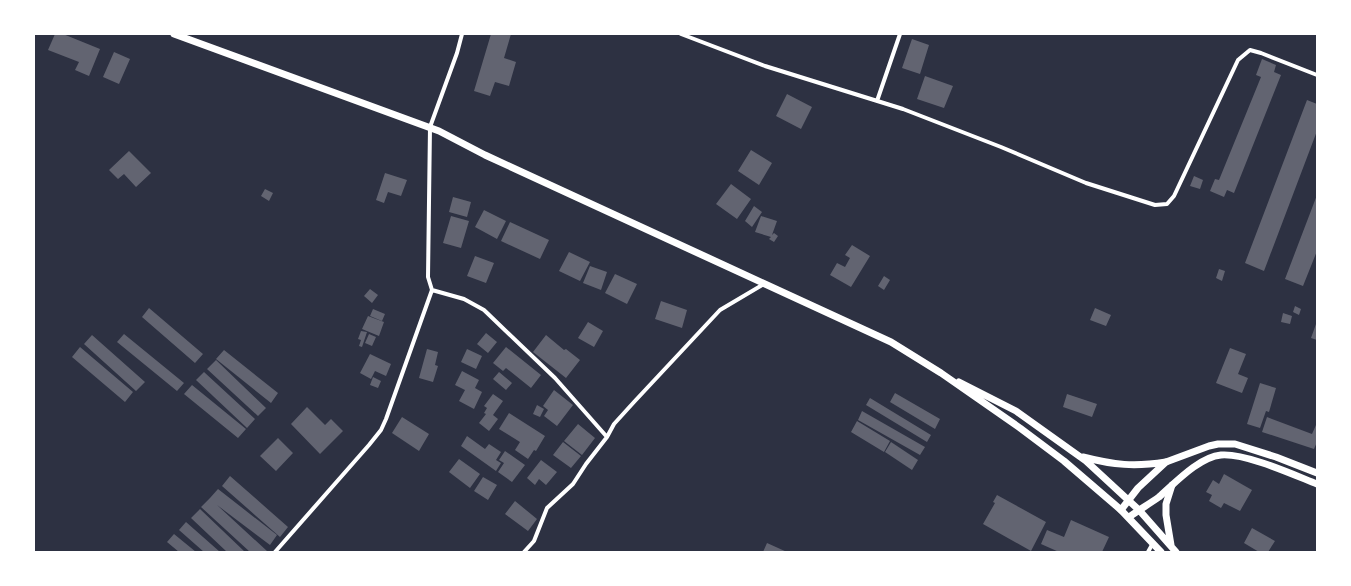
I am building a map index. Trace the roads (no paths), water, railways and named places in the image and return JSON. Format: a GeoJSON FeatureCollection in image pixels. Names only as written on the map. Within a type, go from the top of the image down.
{"type":"FeatureCollection","features":[{"type":"Feature","properties":{"kind":"main road"},"geometry":{"type":"LineString","coordinates":[[174,34],[430,127],[485,155],[891,342],[941,373],[1020,428],[1051,452],[1129,517],[1162,552]]}},
{"type":"Feature","properties":{"kind":"main road"},"geometry":{"type":"LineString","coordinates":[[941,373],[1016,411],[1078,456],[1128,499],[1176,552]]}},
{"type":"Feature","properties":{"kind":"main road"},"geometry":{"type":"LineString","coordinates":[[1078,456],[1125,466],[1140,466],[1166,462],[1208,446],[1218,444],[1236,444],[1276,457],[1317,473]]}},
{"type":"Feature","properties":{"kind":"main road"},"geometry":{"type":"LineString","coordinates":[[1129,517],[1155,500],[1196,466],[1221,455],[1241,457],[1290,473],[1317,484]]}},
{"type":"Feature","properties":{"kind":"main road"},"geometry":{"type":"LineString","coordinates":[[1121,510],[1128,499],[1166,462]]}},
{"type":"Feature","properties":{"kind":"main road"},"geometry":{"type":"LineString","coordinates":[[1171,545],[1166,515],[1166,504],[1172,485]]}},
{"type":"Feature","properties":{"kind":"street"},"geometry":{"type":"LineString","coordinates":[[275,552],[369,445],[381,430],[389,412],[432,290],[428,277],[430,127],[457,53],[462,34]]}},
{"type":"Feature","properties":{"kind":"street"},"geometry":{"type":"LineString","coordinates":[[681,34],[765,66],[903,109],[1086,182],[1155,205],[1164,205],[1171,201],[1238,60],[1250,50],[1317,75]]}},
{"type":"Feature","properties":{"kind":"street"},"geometry":{"type":"LineString","coordinates":[[877,101],[900,34]]}},
{"type":"Feature","properties":{"kind":"street"},"geometry":{"type":"LineString","coordinates":[[524,552],[534,541],[547,508],[573,484],[614,424],[713,316],[720,310],[765,284]]}},
{"type":"Feature","properties":{"kind":"street"},"geometry":{"type":"LineString","coordinates":[[432,290],[464,299],[484,310],[555,378],[606,437]]}},
{"type":"Feature","properties":{"kind":"street"},"geometry":{"type":"LineString","coordinates":[[1148,552],[1153,543]]}}]}
